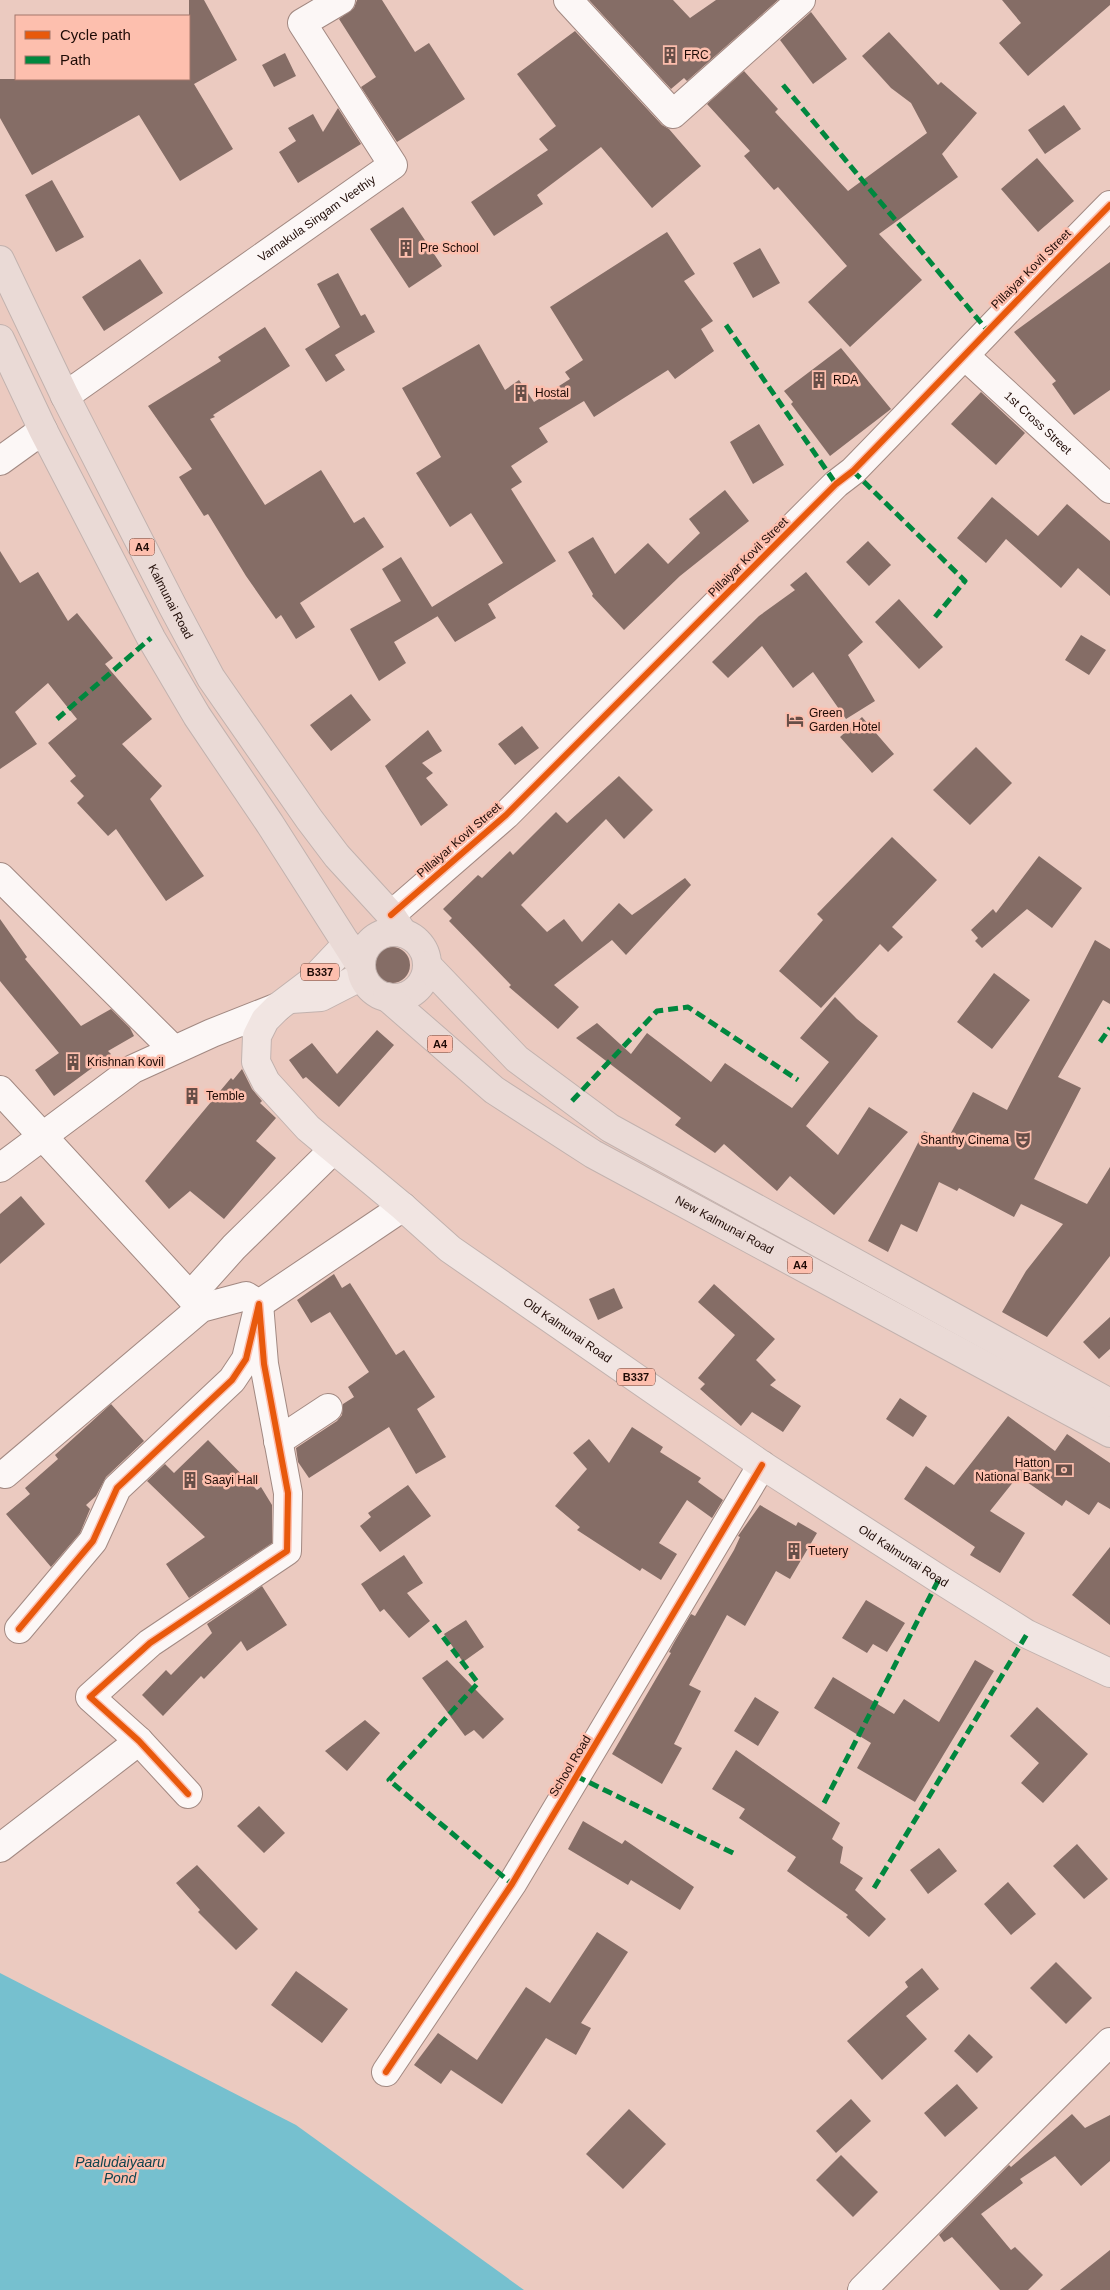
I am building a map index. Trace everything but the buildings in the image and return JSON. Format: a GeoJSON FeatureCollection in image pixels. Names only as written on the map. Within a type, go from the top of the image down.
{"type":"FeatureCollection","features":[{"type":"Feature","properties":{"kind":"highway","name":"Kalmunai Road"},"geometry":{"type":"LineString","coordinates":[[0,260],[65,396],[173,607],[212,678],[308,819],[337,856],[397,924]]}},
{"type":"Feature","properties":{"kind":"highway"},"geometry":{"type":"LineString","coordinates":[[0,339],[43,430],[167,664],[198,716],[357,962],[372,989],[387,997],[406,996],[421,983],[427,965],[425,954],[420,945],[397,924],[393,932],[382,934],[374,939],[357,962]]}},
{"type":"Feature","properties":{"kind":"highway","name":"A4"},"geometry":{"type":"LineString","coordinates":[[427,965],[517,1059],[610,1128],[1110,1402]]}},
{"type":"Feature","properties":{"kind":"highway","name":"New Kalmunai Road"},"geometry":{"type":"LineString","coordinates":[[387,997],[494,1090],[594,1154],[1110,1433]]}},
{"type":"Feature","properties":{"kind":"main road","name":"Old Kalmunai Road"},"geometry":{"type":"LineString","coordinates":[[357,962],[311,982],[265,1020],[257,1036],[256,1062],[266,1082],[308,1128],[403,1206],[450,1249],[762,1464],[1027,1634],[1110,1673]]}},
{"type":"Feature","properties":{"kind":"main road","name":"B337"},"geometry":{"type":"LineString","coordinates":[[285,1003],[322,997],[357,962]]}},
{"type":"Feature","properties":{"kind":"street","name":"Varnakula Singam Veethiy"},"geometry":{"type":"LineString","coordinates":[[65,396],[393,165],[302,23],[341,0]]}},
{"type":"Feature","properties":{"kind":"street"},"geometry":{"type":"LineString","coordinates":[[568,0],[673,114],[801,0]]}},
{"type":"Feature","properties":{"kind":"street","name":"Pillaiyar Kovil Street"},"geometry":{"type":"LineString","coordinates":[[397,924],[836,484],[853,471],[965,356],[986,330],[1110,205]]}},
{"type":"Feature","properties":{"kind":"street","name":"1st Cross Street"},"geometry":{"type":"LineString","coordinates":[[965,356],[1110,490]]}},
{"type":"Feature","properties":{"kind":"street"},"geometry":{"type":"LineString","coordinates":[[0,461],[43,430]]}},
{"type":"Feature","properties":{"kind":"street"},"geometry":{"type":"LineString","coordinates":[[0,877],[174,1050]]}},
{"type":"Feature","properties":{"kind":"street"},"geometry":{"type":"LineString","coordinates":[[0,1168],[133,1069],[285,1003]]}},
{"type":"Feature","properties":{"kind":"street"},"geometry":{"type":"LineString","coordinates":[[0,1090],[195,1302]]}},
{"type":"Feature","properties":{"kind":"street"},"geometry":{"type":"LineString","coordinates":[[5,1474],[195,1302],[234,1246],[333,1150]]}},
{"type":"Feature","properties":{"kind":"street"},"geometry":{"type":"LineString","coordinates":[[19,1629],[93,1541],[117,1488],[232,1380],[246,1359],[258,1304],[403,1206]]}},
{"type":"Feature","properties":{"kind":"street"},"geometry":{"type":"LineString","coordinates":[[195,1302],[246,1296],[258,1304]]}},
{"type":"Feature","properties":{"kind":"street"},"geometry":{"type":"LineString","coordinates":[[188,1794],[139,1741],[90,1697],[150,1643],[286,1551],[288,1493],[264,1364],[258,1304]]}},
{"type":"Feature","properties":{"kind":"street"},"geometry":{"type":"LineString","coordinates":[[278,1441],[328,1408]]}},
{"type":"Feature","properties":{"kind":"street","name":"School Road"},"geometry":{"type":"LineString","coordinates":[[386,2072],[512,1884],[762,1464]]}},
{"type":"Feature","properties":{"kind":"street"},"geometry":{"type":"LineString","coordinates":[[0,1848],[139,1741]]}},
{"type":"Feature","properties":{"kind":"street"},"geometry":{"type":"LineString","coordinates":[[862,2290],[1110,2042]]}},
{"type":"Feature","properties":{"kind":"water","name":"Paaludaiyaaru Pond"},"geometry":{"type":"Polygon","coordinates":[[[0,1973],[296,2125],[524,2290],[0,2290],[0,1973]]]}},
{"type":"Feature","properties":{"kind":"marked path"},"geometry":{"type":"LineString","coordinates":[[783,85],[987,330]]}},
{"type":"Feature","properties":{"kind":"marked path"},"geometry":{"type":"LineString","coordinates":[[726,325],[836,484]]}},
{"type":"Feature","properties":{"kind":"marked path"},"geometry":{"type":"LineString","coordinates":[[853,471],[965,581],[935,617]]}},
{"type":"Feature","properties":{"kind":"marked path"},"geometry":{"type":"LineString","coordinates":[[57,719],[151,638]]}},
{"type":"Feature","properties":{"kind":"marked path"},"geometry":{"type":"LineString","coordinates":[[572,1101],[657,1011],[688,1007],[798,1080]]}},
{"type":"Feature","properties":{"kind":"marked path"},"geometry":{"type":"LineString","coordinates":[[1100,1042],[1110,1028]]}},
{"type":"Feature","properties":{"kind":"marked path"},"geometry":{"type":"LineString","coordinates":[[824,1803],[939,1579]]}},
{"type":"Feature","properties":{"kind":"marked path"},"geometry":{"type":"LineString","coordinates":[[434,1625],[478,1683],[389,1780],[512,1884]]}},
{"type":"Feature","properties":{"kind":"marked path"},"geometry":{"type":"LineString","coordinates":[[874,1888],[1027,1634]]}},
{"type":"Feature","properties":{"kind":"marked path"},"geometry":{"type":"LineString","coordinates":[[576,1776],[735,1854]]}},
{"type":"Feature","properties":{"kind":"cycle path"},"geometry":{"type":"LineString","coordinates":[[391,915],[506,815],[836,484],[853,471],[1110,205]]}},
{"type":"Feature","properties":{"kind":"cycle path"},"geometry":{"type":"LineString","coordinates":[[19,1629],[93,1541],[117,1488],[232,1380],[246,1359],[259,1304],[264,1364],[288,1493],[287,1551],[150,1643],[90,1697],[139,1741],[188,1794]]}},
{"type":"Feature","properties":{"kind":"cycle path"},"geometry":{"type":"LineString","coordinates":[[386,2072],[512,1884],[762,1465]]}},
{"type":"Feature","properties":{"kind":"place","name":"FRC"},"geometry":{"type":"Point","coordinates":[670,55]}},
{"type":"Feature","properties":{"kind":"place","name":"Pre School"},"geometry":{"type":"Point","coordinates":[406,248]}},
{"type":"Feature","properties":{"kind":"place","name":"RDA"},"geometry":{"type":"Point","coordinates":[819,380]}},
{"type":"Feature","properties":{"kind":"place","name":"Hostal"},"geometry":{"type":"Point","coordinates":[521,393]}},
{"type":"Feature","properties":{"kind":"place","name":"Green Garden Hotel"},"geometry":{"type":"Point","coordinates":[795,720]}},
{"type":"Feature","properties":{"kind":"place","name":"Krishnan Kovil"},"geometry":{"type":"Point","coordinates":[73,1062]}},
{"type":"Feature","properties":{"kind":"place","name":"Temble"},"geometry":{"type":"Point","coordinates":[192,1096]}},
{"type":"Feature","properties":{"kind":"place","name":"Shanthy Cinema"},"geometry":{"type":"Point","coordinates":[1023,1140]}},
{"type":"Feature","properties":{"kind":"place","name":"Hatton National Bank"},"geometry":{"type":"Point","coordinates":[1064,1470]}},
{"type":"Feature","properties":{"kind":"place","name":"Saayi Hall"},"geometry":{"type":"Point","coordinates":[190,1480]}},
{"type":"Feature","properties":{"kind":"place","name":"Tuetery"},"geometry":{"type":"Point","coordinates":[794,1551]}}]}
